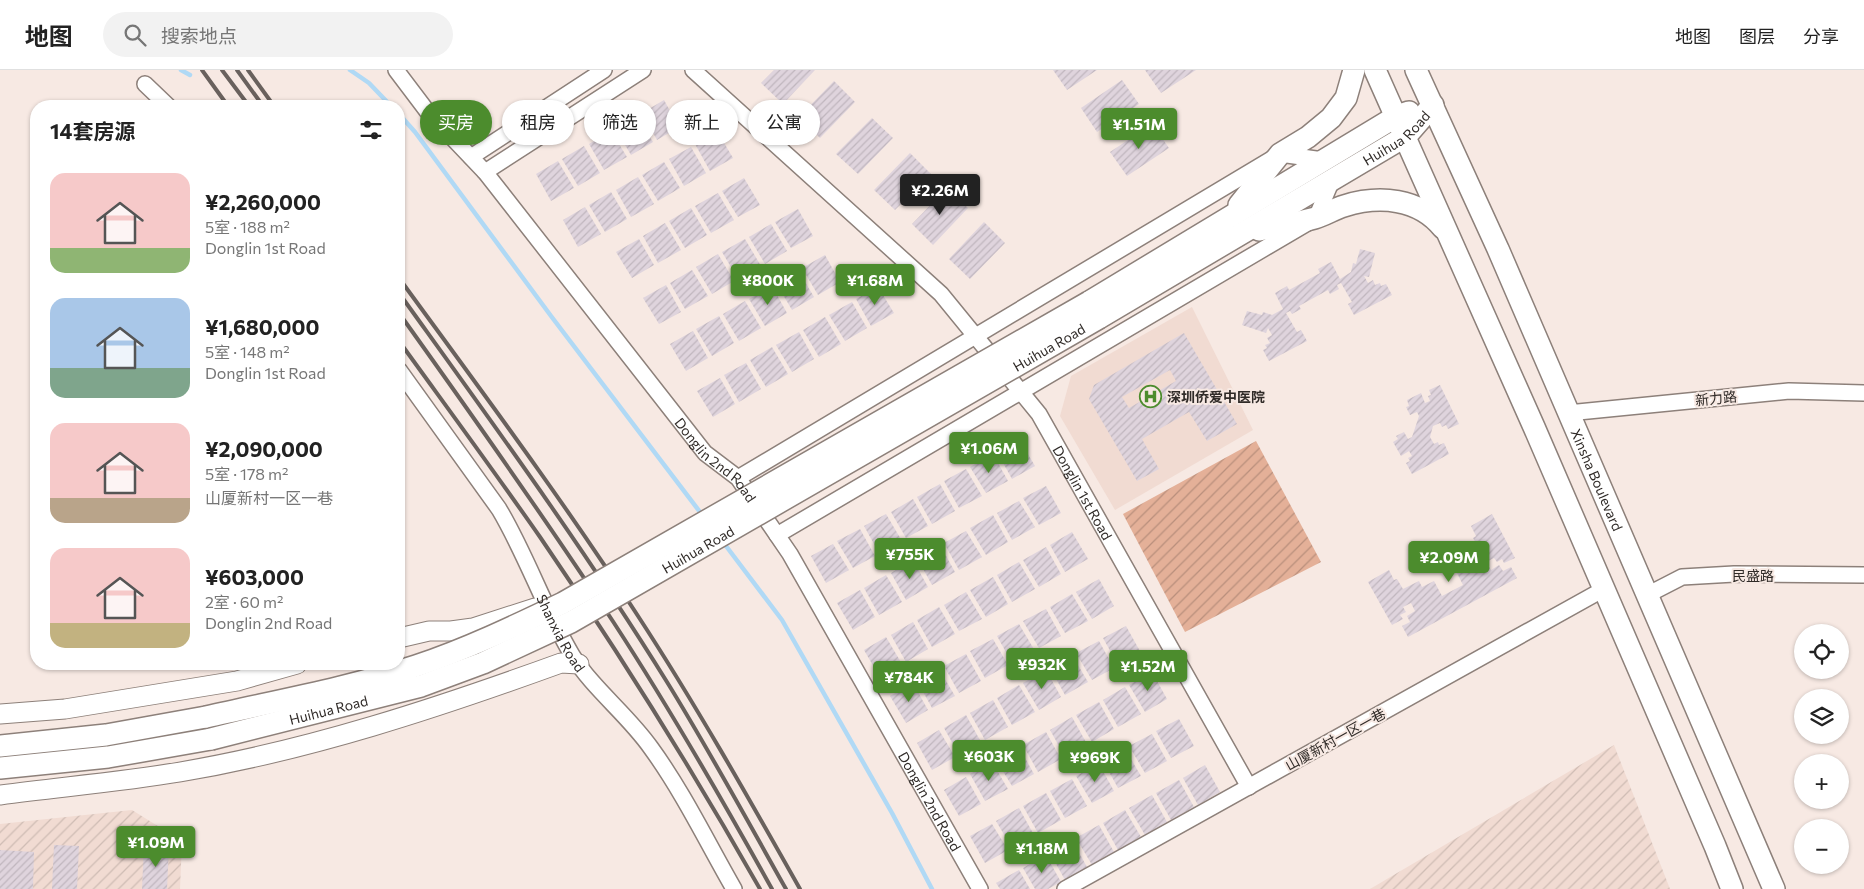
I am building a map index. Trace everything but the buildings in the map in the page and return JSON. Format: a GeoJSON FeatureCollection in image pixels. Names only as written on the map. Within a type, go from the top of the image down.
{"type":"FeatureCollection","features":[{"type":"Feature","properties":{"kind":"main road"},"geometry":{"type":"LineString","coordinates":[[1237,224],[1280,154],[1308,137],[1331,118],[1346,98],[1354,70]]}},
{"type":"Feature","properties":{"kind":"main road"},"geometry":{"type":"LineString","coordinates":[[1375,70],[1406,136],[1604,589],[1732,889]]}},
{"type":"Feature","properties":{"kind":"main road","name":"Xinsha Boulevard"},"geometry":{"type":"LineString","coordinates":[[1416,70],[1502,258],[1774,889]]}},
{"type":"Feature","properties":{"kind":"main road","name":"Huihua Road"},"geometry":{"type":"LineString","coordinates":[[0,768],[108,757],[211,739],[421,686],[483,663],[571,622],[1237,224],[1323,160],[1397,116],[1433,105]]}},
{"type":"Feature","properties":{"kind":"main road","name":"Huihua Road"},"geometry":{"type":"LineString","coordinates":[[1237,224],[1332,180],[1406,136],[1433,105]]}},
{"type":"Feature","properties":{"kind":"main road"},"geometry":{"type":"LineString","coordinates":[[1237,224],[1316,218],[1344,206],[1372,200],[1398,201],[1419,208],[1436,220],[1450,236]]}},
{"type":"Feature","properties":{"kind":"main road","name":"Huihua Road"},"geometry":{"type":"LineString","coordinates":[[405,669],[475,645],[563,604],[1094,310]]}},
{"type":"Feature","properties":{"kind":"main road","name":"Huihua Road"},"geometry":{"type":"LineString","coordinates":[[0,746],[106,735],[206,717],[400,670]]}},
{"type":"Feature","properties":{"kind":"street","name":"Donglin 2nd Road"},"geometry":{"type":"LineString","coordinates":[[396,70],[426,111],[485,172],[705,453],[738,478],[790,554],[831,623],[980,889]]}},
{"type":"Feature","properties":{"kind":"street"},"geometry":{"type":"LineString","coordinates":[[471,157],[604,70]]}},
{"type":"Feature","properties":{"kind":"street"},"geometry":{"type":"LineString","coordinates":[[485,172],[643,70]]}},
{"type":"Feature","properties":{"kind":"street","name":"Donglin 1st Road"},"geometry":{"type":"LineString","coordinates":[[693,70],[941,294],[1039,414],[1249,787]]}},
{"type":"Feature","properties":{"kind":"street"},"geometry":{"type":"LineString","coordinates":[[145,84],[162,100]]}},
{"type":"Feature","properties":{"kind":"street"},"geometry":{"type":"LineString","coordinates":[[738,478],[1280,154],[1323,160]]}},
{"type":"Feature","properties":{"kind":"street"},"geometry":{"type":"LineString","coordinates":[[777,535],[1316,218],[1332,180]]}},
{"type":"Feature","properties":{"kind":"street","name":"Shanxia Road"},"geometry":{"type":"LineString","coordinates":[[405,378],[510,527],[562,638],[579,664],[651,747],[734,889]]}},
{"type":"Feature","properties":{"kind":"street","name":"新力路"},"geometry":{"type":"LineString","coordinates":[[1568,413],[1789,391],[1864,393]]}},
{"type":"Feature","properties":{"kind":"street","name":"民盛路"},"geometry":{"type":"LineString","coordinates":[[1647,595],[1682,577],[1734,574],[1864,575]]}},
{"type":"Feature","properties":{"kind":"street","name":"山厦新村一区一巷"},"geometry":{"type":"LineString","coordinates":[[1065,889],[1604,589]]}},
{"type":"Feature","properties":{"kind":"street"},"geometry":{"type":"LineString","coordinates":[[405,637],[429,631],[451,632],[473,628],[546,605]]}},
{"type":"Feature","properties":{"kind":"street"},"geometry":{"type":"LineString","coordinates":[[0,795],[180,772],[269,753],[400,718],[561,663],[579,664]]}},
{"type":"Feature","properties":{"kind":"street"},"geometry":{"type":"LineString","coordinates":[[0,714],[65,709],[228,682],[275,670]]}},
{"type":"Feature","properties":{"kind":"shaded area","name":"深圳侨爱中医院"},"geometry":{"type":"Polygon","coordinates":[[[1192,307],[1253,430],[1115,510],[1060,416],[1071,376],[1192,307]]]}},
{"type":"Feature","properties":{"kind":"shaded area"},"geometry":{"type":"Polygon","coordinates":[[[1256,441],[1321,562],[1185,632],[1123,514],[1256,441]]]}},
{"type":"Feature","properties":{"kind":"shaded area"},"geometry":{"type":"Polygon","coordinates":[[[1614,745],[1670,889],[1370,889],[1614,745]]]}},
{"type":"Feature","properties":{"kind":"shaded area"},"geometry":{"type":"Polygon","coordinates":[[[132,810],[182,841],[180,889],[0,889],[0,824],[132,810]]]}},
{"type":"Feature","properties":{"kind":"waterway"},"geometry":{"type":"LineString","coordinates":[[181,70],[190,75]]}},
{"type":"Feature","properties":{"kind":"waterway"},"geometry":{"type":"LineString","coordinates":[[350,70],[369,83],[385,100]]}},
{"type":"Feature","properties":{"kind":"waterway"},"geometry":{"type":"LineString","coordinates":[[405,121],[703,516]]}},
{"type":"Feature","properties":{"kind":"waterway"},"geometry":{"type":"LineString","coordinates":[[723,542],[782,620],[892,813],[932,889]]}},
{"type":"Feature","properties":{"kind":"railway"},"geometry":{"type":"LineString","coordinates":[[202,70],[224,100]]}},
{"type":"Feature","properties":{"kind":"railway"},"geometry":{"type":"LineString","coordinates":[[222,70],[244,100]]}},
{"type":"Feature","properties":{"kind":"railway"},"geometry":{"type":"LineString","coordinates":[[237,70],[259,100]]}},
{"type":"Feature","properties":{"kind":"railway"},"geometry":{"type":"LineString","coordinates":[[248,70],[270,100]]}},
{"type":"Feature","properties":{"kind":"railway"},"geometry":{"type":"LineString","coordinates":[[405,286],[551,487],[610,573],[701,717],[800,889]]}},
{"type":"Feature","properties":{"kind":"railway"},"geometry":{"type":"LineString","coordinates":[[405,301],[536,485],[635,632],[698,733],[786,889]]}},
{"type":"Feature","properties":{"kind":"railway"},"geometry":{"type":"LineString","coordinates":[[405,321],[508,467],[614,623],[695,754],[772,889]]}},
{"type":"Feature","properties":{"kind":"railway"},"geometry":{"type":"LineString","coordinates":[[405,349],[523,512],[598,623],[681,755],[760,889]]}},
{"type":"Feature","properties":{"kind":"place","name":"深圳侨爱中医院"},"geometry":{"type":"Point","coordinates":[1151,396]}}]}
